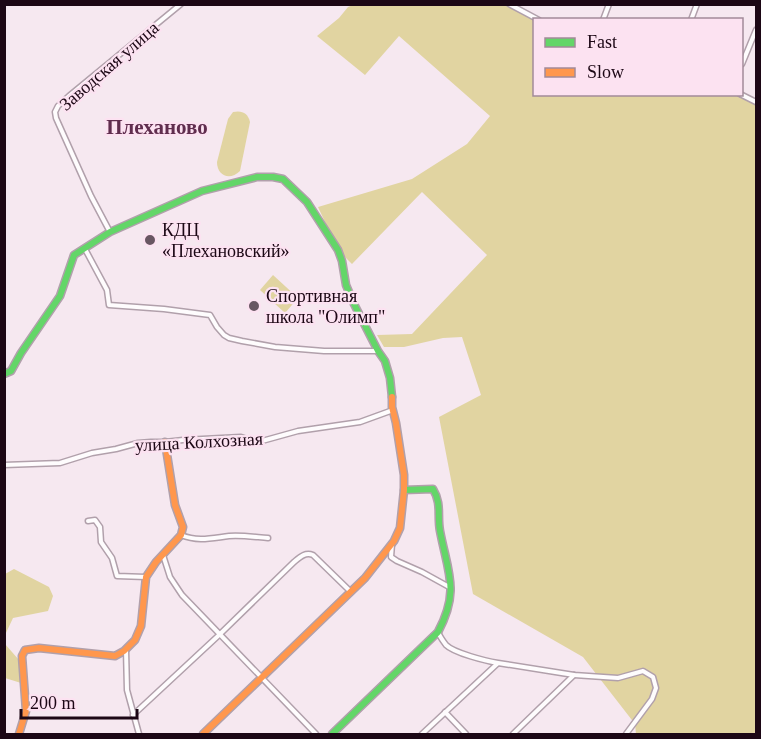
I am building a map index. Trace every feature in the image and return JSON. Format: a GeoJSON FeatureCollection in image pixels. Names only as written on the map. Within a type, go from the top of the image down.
{"type":"FeatureCollection","features":[{"type":"Feature","properties":{"kind":"street","name":"Заводская улица"},"geometry":{"type":"LineString","coordinates":[[110,232],[67,146],[55,112],[69,96],[181,4]]}},
{"type":"Feature","properties":{"kind":"street"},"geometry":{"type":"LineString","coordinates":[[509,4],[535,18]]}},
{"type":"Feature","properties":{"kind":"street"},"geometry":{"type":"LineString","coordinates":[[743,59],[756,30]]}},
{"type":"Feature","properties":{"kind":"street"},"geometry":{"type":"LineString","coordinates":[[4,374],[11,371],[60,296],[74,255],[110,232],[210,188],[257,177],[283,179],[307,202],[337,248],[346,285],[385,361],[390,378],[393,410],[404,469],[400,528],[393,543],[365,578],[203,735]]}},
{"type":"Feature","properties":{"kind":"street"},"geometry":{"type":"LineString","coordinates":[[85,249],[108,292],[109,305],[210,315],[226,336],[255,343],[324,351],[378,351]]}},
{"type":"Feature","properties":{"kind":"street","name":"улица Колхозная"},"geometry":{"type":"LineString","coordinates":[[4,465],[60,463],[138,443],[242,437],[256,442],[298,430],[360,422],[393,410]]}},
{"type":"Feature","properties":{"kind":"street"},"geometry":{"type":"LineString","coordinates":[[19,735],[26,711],[22,656],[26,649],[39,648],[119,655],[136,638],[140,630],[146,578],[152,567],[181,535],[183,526],[175,505],[165,442]]}},
{"type":"Feature","properties":{"kind":"street"},"geometry":{"type":"LineString","coordinates":[[332,735],[438,632],[448,614],[451,576],[440,526],[440,499],[433,489],[404,490]]}},
{"type":"Feature","properties":{"kind":"street"},"geometry":{"type":"LineString","coordinates":[[88,521],[98,522],[101,542],[112,558],[117,576],[146,578]]}},
{"type":"Feature","properties":{"kind":"street"},"geometry":{"type":"LineString","coordinates":[[181,535],[202,540],[233,536],[268,538]]}},
{"type":"Feature","properties":{"kind":"street"},"geometry":{"type":"LineString","coordinates":[[393,543],[391,556],[397,561],[451,588]]}},
{"type":"Feature","properties":{"kind":"street"},"geometry":{"type":"LineString","coordinates":[[133,715],[304,554],[313,555],[351,592]]}},
{"type":"Feature","properties":{"kind":"street"},"geometry":{"type":"LineString","coordinates":[[163,555],[174,584],[182,595],[315,735]]}},
{"type":"Feature","properties":{"kind":"street"},"geometry":{"type":"LineString","coordinates":[[438,632],[450,648],[489,662],[574,675],[618,678],[643,671],[652,677],[656,688],[652,699],[626,735]]}},
{"type":"Feature","properties":{"kind":"street"},"geometry":{"type":"LineString","coordinates":[[126,649],[126,687],[139,735]]}},
{"type":"Feature","properties":{"kind":"street"},"geometry":{"type":"LineString","coordinates":[[422,735],[498,663]]}},
{"type":"Feature","properties":{"kind":"street"},"geometry":{"type":"LineString","coordinates":[[513,735],[574,675]]}},
{"type":"Feature","properties":{"kind":"street"},"geometry":{"type":"LineString","coordinates":[[445,712],[466,735]]}},
{"type":"Feature","properties":{"kind":"shaded area"},"geometry":{"type":"Polygon","coordinates":[[[353,5],[510,5],[540,18],[533,18],[533,96],[740,96],[756,103],[756,734],[636,734],[635,724],[583,657],[473,594],[439,417],[481,395],[462,337],[443,338],[404,347],[384,347],[377,335],[412,334],[487,255],[422,192],[352,264],[338,250],[318,207],[412,179],[467,144],[490,116],[399,36],[365,75],[317,36],[339,18],[348,7],[353,5]]]}},
{"type":"Feature","properties":{"kind":"shaded area"},"geometry":{"type":"Polygon","coordinates":[[[233,112],[244,113],[250,122],[240,171],[232,176],[225,176],[219,171],[217,162],[228,119],[233,112]]]}},
{"type":"Feature","properties":{"kind":"shaded area"},"geometry":{"type":"Polygon","coordinates":[[[273,275],[298,298],[285,313],[260,290],[273,275]]]}},
{"type":"Feature","properties":{"kind":"shaded area"},"geometry":{"type":"Polygon","coordinates":[[[14,569],[49,587],[53,596],[48,611],[13,618],[5,635],[5,574],[14,569]]]}},
{"type":"Feature","properties":{"kind":"shaded area"},"geometry":{"type":"Polygon","coordinates":[[[5,644],[19,660],[21,683],[5,678],[5,644]]]}},
{"type":"Feature","properties":{"kind":"traffic: fast"},"geometry":{"type":"LineString","coordinates":[[4,374],[11,371],[60,296],[74,255],[110,232],[202,191],[257,177],[273,177],[283,179],[307,202],[338,250],[346,285],[354,304],[385,361],[392,397]]}},
{"type":"Feature","properties":{"kind":"traffic: fast"},"geometry":{"type":"LineString","coordinates":[[332,734],[438,632],[449,605],[449,571],[440,531],[436,494],[433,489],[404,490]]}},
{"type":"Feature","properties":{"kind":"traffic: slow"},"geometry":{"type":"LineString","coordinates":[[203,734],[365,578],[394,541],[400,528],[404,475],[392,397]]}},
{"type":"Feature","properties":{"kind":"traffic: slow"},"geometry":{"type":"LineString","coordinates":[[19,734],[26,711],[22,656],[25,650],[39,648],[115,656],[135,640],[141,626],[146,577],[156,562],[181,535],[183,527],[175,505],[165,442]]}},
{"type":"Feature","properties":{"kind":"place","name":"КДЦ «Плехановский»"},"geometry":{"type":"Point","coordinates":[150,240]}},
{"type":"Feature","properties":{"kind":"place","name":"Спортивная школа \"Олимп\""},"geometry":{"type":"Point","coordinates":[254,306]}},
{"type":"Feature","properties":{"kind":"district","name":"Плеханово"},"geometry":{"type":"Point","coordinates":[157,127]}}]}
